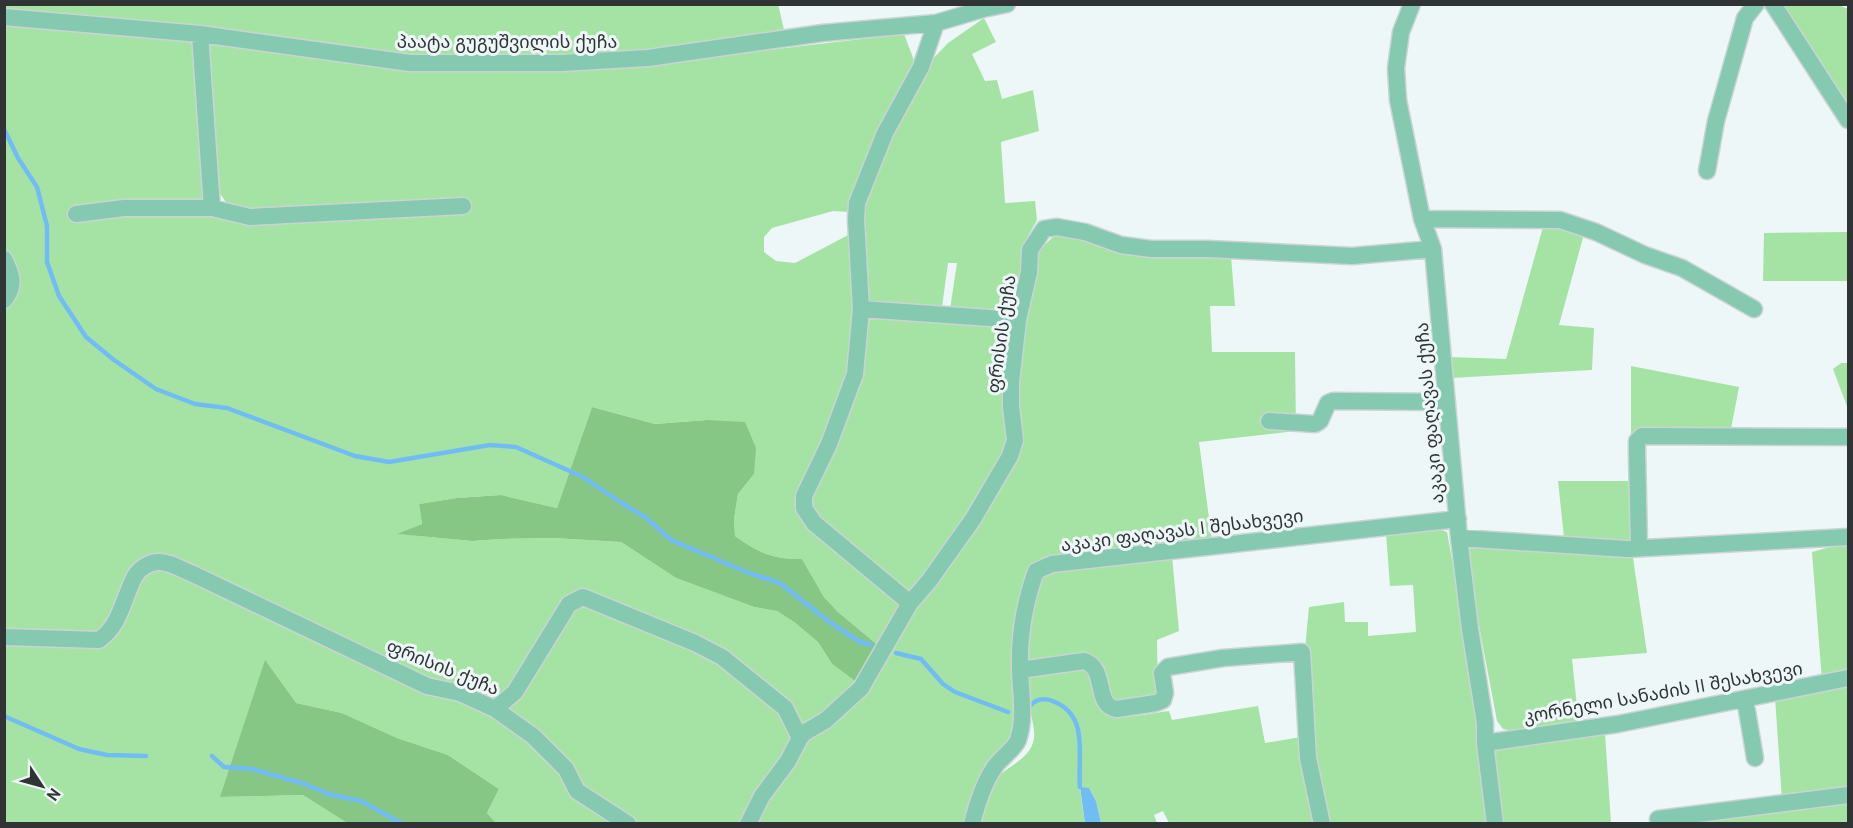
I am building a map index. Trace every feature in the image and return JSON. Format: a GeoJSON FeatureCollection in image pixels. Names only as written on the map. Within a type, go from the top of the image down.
{"type":"FeatureCollection","features":[{"type":"Feature","properties":{"kind":"street","name":"პაატა გუგუშვილის ქუჩა"},"geometry":{"type":"LineString","coordinates":[[4,17],[200,34],[410,63],[562,63],[648,58],[824,33],[936,23],[1007,4]]}},
{"type":"Feature","properties":{"kind":"street","name":"აკაკი ფაღავას ქუჩა"},"geometry":{"type":"LineString","coordinates":[[1412,4],[1401,32],[1397,72],[1398,100],[1422,219],[1433,249],[1459,538],[1485,723],[1485,743],[1495,824]]}},
{"type":"Feature","properties":{"kind":"street"},"geometry":{"type":"LineString","coordinates":[[1707,171],[1716,121],[1745,18],[1756,4]]}},
{"type":"Feature","properties":{"kind":"street"},"geometry":{"type":"LineString","coordinates":[[1773,4],[1848,120]]}},
{"type":"Feature","properties":{"kind":"street"},"geometry":{"type":"LineString","coordinates":[[910,603],[814,523],[804,508],[804,496],[829,444],[855,374],[861,309],[857,203],[885,133],[921,67],[936,23]]}},
{"type":"Feature","properties":{"kind":"street"},"geometry":{"type":"LineString","coordinates":[[200,34],[212,208]]}},
{"type":"Feature","properties":{"kind":"street"},"geometry":{"type":"LineString","coordinates":[[76,214],[124,208],[212,208],[250,217],[464,206]]}},
{"type":"Feature","properties":{"kind":"street"},"geometry":{"type":"LineString","coordinates":[[1422,219],[1560,220],[1596,232],[1645,255],[1682,268],[1754,309]]}},
{"type":"Feature","properties":{"kind":"street","name":"ფრისის ქუჩა"},"geometry":{"type":"LineString","coordinates":[[748,824],[762,796],[788,761],[804,733],[826,720],[861,688],[910,603],[929,581],[973,519],[1010,456],[1015,440],[1011,382],[1018,320],[1029,272],[1030,250],[1044,229],[1058,227],[1085,232],[1121,245],[1151,249],[1208,249],[1352,256],[1433,249]]}},
{"type":"Feature","properties":{"kind":"street"},"geometry":{"type":"LineString","coordinates":[[4,260],[13,276],[10,293],[4,300]]}},
{"type":"Feature","properties":{"kind":"street"},"geometry":{"type":"LineString","coordinates":[[861,309],[1018,320]]}},
{"type":"Feature","properties":{"kind":"street"},"geometry":{"type":"LineString","coordinates":[[1269,421],[1315,424],[1320,422],[1328,403],[1333,401],[1447,402]]}},
{"type":"Feature","properties":{"kind":"street"},"geometry":{"type":"LineString","coordinates":[[1639,548],[1637,441],[1642,436],[1848,437]]}},
{"type":"Feature","properties":{"kind":"street","name":"აკაკი ფაღავას I შესახვევი"},"geometry":{"type":"LineString","coordinates":[[972,824],[983,789],[994,767],[1017,742],[1021,718],[1022,628],[1029,591],[1036,571],[1052,564],[1458,519]]}},
{"type":"Feature","properties":{"kind":"street"},"geometry":{"type":"LineString","coordinates":[[1459,538],[1639,548],[1848,537]]}},
{"type":"Feature","properties":{"kind":"street","name":"ფრისის ქუჩა"},"geometry":{"type":"LineString","coordinates":[[4,637],[99,640],[107,635],[114,625],[136,575],[148,564],[159,561],[193,574],[427,686],[460,693],[495,708],[533,736],[566,769],[577,791],[628,824]]}},
{"type":"Feature","properties":{"kind":"street"},"geometry":{"type":"LineString","coordinates":[[495,708],[515,692],[569,604],[584,597],[695,643],[722,657],[785,708],[800,738]]}},
{"type":"Feature","properties":{"kind":"street"},"geometry":{"type":"LineString","coordinates":[[1020,670],[1084,661],[1092,663],[1097,670],[1105,703],[1117,709],[1163,700],[1166,693],[1162,673],[1168,667],[1223,658],[1302,652],[1308,758],[1322,824]]}},
{"type":"Feature","properties":{"kind":"street","name":"კორნელი სანაძის II შესახვევი"},"geometry":{"type":"LineString","coordinates":[[1485,743],[1605,726],[1848,678]]}},
{"type":"Feature","properties":{"kind":"street"},"geometry":{"type":"LineString","coordinates":[[1745,699],[1755,758]]}},
{"type":"Feature","properties":{"kind":"street"},"geometry":{"type":"LineString","coordinates":[[1658,819],[1848,795]]}},
{"type":"Feature","properties":{"kind":"green space"},"geometry":{"type":"Polygon","coordinates":[[[5,4],[778,4],[785,34],[656,53],[412,60],[5,12],[5,4]]]}},
{"type":"Feature","properties":{"kind":"green space"},"geometry":{"type":"Polygon","coordinates":[[[1783,5],[1839,5],[1848,9],[1848,104],[1783,5]]]}},
{"type":"Feature","properties":{"kind":"green space"},"geometry":{"type":"Polygon","coordinates":[[[984,18],[996,42],[972,54],[985,81],[997,80],[1002,99],[1033,90],[1039,131],[1001,142],[1005,203],[1035,201],[1037,220],[1028,236],[1017,306],[1009,314],[950,309],[957,263],[948,263],[942,307],[868,301],[861,206],[874,171],[927,65],[948,43],[984,18]]]}},
{"type":"Feature","properties":{"kind":"green space"},"geometry":{"type":"Polygon","coordinates":[[[5,20],[185,39],[194,45],[212,212],[250,220],[456,215],[454,205],[260,213],[228,205],[219,192],[205,47],[209,41],[413,67],[640,65],[904,34],[915,63],[868,152],[849,212],[833,211],[772,228],[764,237],[764,252],[776,261],[795,263],[854,232],[856,310],[849,347],[849,378],[796,499],[899,603],[901,612],[880,647],[838,612],[824,597],[802,559],[766,554],[735,536],[734,519],[738,494],[754,474],[707,420],[655,424],[592,407],[557,508],[501,495],[457,498],[419,504],[422,524],[399,534],[472,541],[554,538],[621,542],[676,578],[754,607],[777,611],[818,642],[832,664],[859,684],[806,727],[720,646],[695,639],[576,594],[558,606],[516,685],[499,700],[429,684],[151,556],[103,636],[5,634],[5,20]]]}},
{"type":"Feature","properties":{"kind":"green space"},"geometry":{"type":"Polygon","coordinates":[[[1561,226],[1584,234],[1559,325],[1594,328],[1592,370],[1451,378],[1450,357],[1506,359],[1543,227],[1561,226]]]}},
{"type":"Feature","properties":{"kind":"green space"},"geometry":{"type":"Polygon","coordinates":[[[1848,232],[1848,281],[1763,281],[1764,233],[1848,232]]]}},
{"type":"Feature","properties":{"kind":"green space"},"geometry":{"type":"Polygon","coordinates":[[[1055,235],[1072,235],[1231,256],[1235,306],[1210,306],[1212,352],[1295,352],[1296,431],[1199,442],[1212,541],[1034,565],[1015,725],[967,823],[753,824],[807,740],[831,723],[916,605],[1012,464],[1024,318],[1040,249],[1055,235]]]}},
{"type":"Feature","properties":{"kind":"green space"},"geometry":{"type":"Polygon","coordinates":[[[870,315],[1006,324],[1012,331],[1010,441],[1004,457],[918,588],[905,593],[809,508],[865,319],[870,315]]]}},
{"type":"Feature","properties":{"kind":"green space"},"geometry":{"type":"Polygon","coordinates":[[[1841,363],[1848,363],[1848,409],[1833,369],[1841,363]]]}},
{"type":"Feature","properties":{"kind":"green space"},"geometry":{"type":"Polygon","coordinates":[[[1631,366],[1739,387],[1730,434],[1631,434],[1631,366]]]}},
{"type":"Feature","properties":{"kind":"green space"},"geometry":{"type":"Polygon","coordinates":[[[592,407],[655,424],[707,420],[745,422],[756,448],[754,474],[738,494],[734,519],[735,536],[766,554],[802,559],[824,597],[838,612],[880,647],[859,684],[832,664],[818,642],[777,611],[754,607],[676,578],[621,542],[554,538],[472,541],[397,534],[422,524],[419,504],[457,498],[501,495],[557,508],[592,407]]]}},
{"type":"Feature","properties":{"kind":"green space"},"geometry":{"type":"Polygon","coordinates":[[[1558,481],[1632,481],[1637,539],[1626,546],[1564,537],[1558,481]]]}},
{"type":"Feature","properties":{"kind":"green space"},"geometry":{"type":"Polygon","coordinates":[[[1438,529],[1447,532],[1481,718],[1488,823],[1327,823],[1313,764],[1305,649],[1309,607],[1344,602],[1345,622],[1368,622],[1368,636],[1416,632],[1413,585],[1390,586],[1386,533],[1438,529]]]}},
{"type":"Feature","properties":{"kind":"green space"},"geometry":{"type":"Polygon","coordinates":[[[1463,541],[1633,558],[1647,653],[1572,659],[1579,725],[1514,731],[1503,729],[1497,721],[1463,541]]]}},
{"type":"Feature","properties":{"kind":"green space"},"geometry":{"type":"Polygon","coordinates":[[[1848,542],[1848,675],[1822,681],[1812,552],[1848,542]]]}},
{"type":"Feature","properties":{"kind":"green space"},"geometry":{"type":"Polygon","coordinates":[[[1172,556],[1179,631],[1157,640],[1158,699],[1114,706],[1100,670],[1027,662],[1033,591],[1040,575],[1054,567],[1172,556]]]}},
{"type":"Feature","properties":{"kind":"green space"},"geometry":{"type":"Polygon","coordinates":[[[154,569],[173,570],[458,698],[530,737],[618,823],[496,823],[487,813],[499,789],[448,755],[397,738],[342,713],[296,703],[220,797],[303,795],[347,823],[5,823],[4,641],[96,646],[139,580],[154,569]]]}},
{"type":"Feature","properties":{"kind":"green space"},"geometry":{"type":"Polygon","coordinates":[[[585,602],[708,654],[788,720],[791,740],[743,823],[633,823],[583,792],[504,709],[566,616],[585,602]]]}},
{"type":"Feature","properties":{"kind":"green space"},"geometry":{"type":"Polygon","coordinates":[[[265,660],[296,703],[342,713],[397,738],[448,755],[499,789],[487,813],[496,823],[347,823],[303,795],[220,797],[265,660]]]}},
{"type":"Feature","properties":{"kind":"green space"},"geometry":{"type":"Polygon","coordinates":[[[1081,667],[1090,673],[1094,694],[1102,705],[1107,710],[1121,716],[1169,711],[1172,720],[1258,706],[1265,743],[1301,737],[1317,823],[1169,823],[1163,811],[1154,815],[1157,823],[1101,823],[1096,801],[1089,788],[1080,788],[1085,823],[977,824],[988,788],[999,775],[1021,759],[1032,746],[1034,732],[1023,675],[1081,667]]]}},
{"type":"Feature","properties":{"kind":"green space"},"geometry":{"type":"Polygon","coordinates":[[[1848,685],[1848,791],[1782,800],[1775,697],[1848,685]]]}},
{"type":"Feature","properties":{"kind":"green space"},"geometry":{"type":"Polygon","coordinates":[[[1605,733],[1611,823],[1502,823],[1494,750],[1605,733]]]}},
{"type":"Feature","properties":{"kind":"green space"},"geometry":{"type":"Polygon","coordinates":[[[1848,799],[1848,823],[1644,824],[1655,822],[1848,799]]]}},
{"type":"Feature","properties":{"kind":"water"},"geometry":{"type":"Polygon","coordinates":[[[1080,787],[1089,788],[1096,801],[1101,823],[1085,823],[1080,787]]]}},
{"type":"Feature","properties":{"kind":"waterway"},"geometry":{"type":"LineString","coordinates":[[4,129],[18,158],[37,187],[47,226],[47,262],[59,296],[86,337],[156,389],[195,404],[227,408],[355,456],[389,462],[490,445],[516,447],[583,477],[645,517],[671,540],[749,573],[780,583],[831,623],[860,642],[871,645]]}},
{"type":"Feature","properties":{"kind":"waterway"},"geometry":{"type":"LineString","coordinates":[[896,653],[921,659],[943,684],[955,692],[1008,712]]}},
{"type":"Feature","properties":{"kind":"waterway"},"geometry":{"type":"LineString","coordinates":[[1030,706],[1045,699],[1066,709],[1073,718],[1080,739],[1080,787]]}},
{"type":"Feature","properties":{"kind":"waterway"},"geometry":{"type":"LineString","coordinates":[[4,716],[79,749],[107,755],[146,756]]}},
{"type":"Feature","properties":{"kind":"waterway"},"geometry":{"type":"LineString","coordinates":[[212,756],[224,767],[252,769],[305,784],[328,794],[361,801],[403,824]]}}]}
